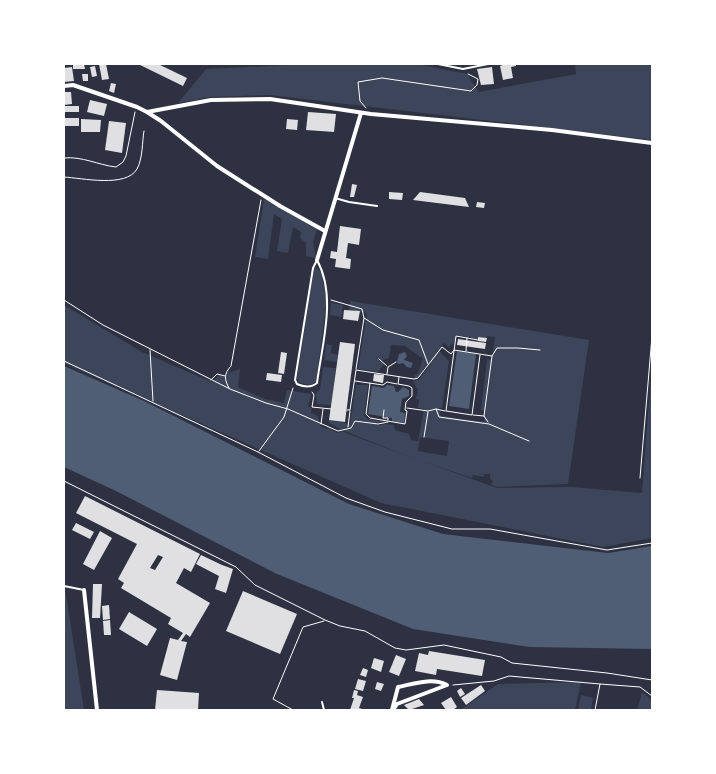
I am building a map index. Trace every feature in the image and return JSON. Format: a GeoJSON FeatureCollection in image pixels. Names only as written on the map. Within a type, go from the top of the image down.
{"type":"FeatureCollection","features":[{"type":"Feature","properties":{"kind":"street"},"geometry":{"type":"LineString","coordinates":[[64,86],[73,86],[147,112],[161,120],[217,166],[262,195],[325,231]]}},
{"type":"Feature","properties":{"kind":"street"},"geometry":{"type":"LineString","coordinates":[[147,112],[210,100],[270,99],[361,113],[552,130],[652,143]]}},
{"type":"Feature","properties":{"kind":"street"},"geometry":{"type":"LineString","coordinates":[[317,260],[361,113]]}},
{"type":"Feature","properties":{"kind":"street"},"geometry":{"type":"LineString","coordinates":[[84,590],[97,710]]}},
{"type":"Feature","properties":{"kind":"street"},"geometry":{"type":"LineString","coordinates":[[392,710],[398,687],[419,682],[440,681],[447,685]]}},
{"type":"Feature","properties":{"kind":"street"},"geometry":{"type":"LineString","coordinates":[[392,710],[397,704],[447,685]]}},
{"type":"Feature","properties":{"kind":"lane"},"geometry":{"type":"LineString","coordinates":[[438,64],[463,68],[488,64]]}},
{"type":"Feature","properties":{"kind":"lane"},"geometry":{"type":"LineString","coordinates":[[335,198],[377,206]]}},
{"type":"Feature","properties":{"kind":"lane"},"geometry":{"type":"LineString","coordinates":[[317,260],[323,270],[328,300],[317,383],[309,387],[301,386],[295,380],[313,268],[317,260]]}},
{"type":"Feature","properties":{"kind":"lane"},"geometry":{"type":"LineString","coordinates":[[64,586],[84,590]]}},
{"type":"Feature","properties":{"kind":"lane"},"geometry":{"type":"LineString","coordinates":[[322,702],[324,710]]}},
{"type":"Feature","properties":{"kind":"path"},"geometry":{"type":"LineString","coordinates":[[372,114],[360,100],[358,82],[382,78],[471,91],[477,85],[478,79],[463,71],[463,68]]}},
{"type":"Feature","properties":{"kind":"path"},"geometry":{"type":"LineString","coordinates":[[64,158],[81,158],[105,166],[116,167],[123,162],[126,156],[137,107]]}},
{"type":"Feature","properties":{"kind":"path"},"geometry":{"type":"LineString","coordinates":[[64,177],[114,180],[128,178],[137,168],[144,131]]}},
{"type":"Feature","properties":{"kind":"path"},"geometry":{"type":"LineString","coordinates":[[230,389],[225,381],[225,376],[231,366],[262,195]]}},
{"type":"Feature","properties":{"kind":"path"},"geometry":{"type":"LineString","coordinates":[[64,300],[103,325],[230,389],[288,409],[338,431],[351,428],[355,421],[378,424],[388,421]]}},
{"type":"Feature","properties":{"kind":"path"},"geometry":{"type":"LineString","coordinates":[[328,300],[362,309],[364,318],[348,428]]}},
{"type":"Feature","properties":{"kind":"path"},"geometry":{"type":"LineString","coordinates":[[364,318],[383,330],[420,340],[428,365]]}},
{"type":"Feature","properties":{"kind":"path"},"geometry":{"type":"LineString","coordinates":[[446,411],[456,336],[478,340]]}},
{"type":"Feature","properties":{"kind":"path"},"geometry":{"type":"LineString","coordinates":[[640,478],[652,336]]}},
{"type":"Feature","properties":{"kind":"path"},"geometry":{"type":"LineString","coordinates":[[466,351],[467,338]]}},
{"type":"Feature","properties":{"kind":"path"},"geometry":{"type":"LineString","coordinates":[[356,370],[414,379],[418,378],[442,346],[451,354],[454,350],[492,356]]}},
{"type":"Feature","properties":{"kind":"path"},"geometry":{"type":"LineString","coordinates":[[489,424],[484,416],[492,356],[497,348],[540,350]]}},
{"type":"Feature","properties":{"kind":"path"},"geometry":{"type":"LineString","coordinates":[[150,350],[153,402]]}},
{"type":"Feature","properties":{"kind":"path"},"geometry":{"type":"LineString","coordinates":[[472,415],[480,354]]}},
{"type":"Feature","properties":{"kind":"path"},"geometry":{"type":"LineString","coordinates":[[379,359],[388,367]]}},
{"type":"Feature","properties":{"kind":"path"},"geometry":{"type":"LineString","coordinates":[[64,361],[258,452],[346,498],[385,512],[452,529],[490,529],[607,550],[652,543]]}},
{"type":"Feature","properties":{"kind":"path"},"geometry":{"type":"LineString","coordinates":[[388,367],[396,362]]}},
{"type":"Feature","properties":{"kind":"path"},"geometry":{"type":"LineString","coordinates":[[387,375],[388,367]]}},
{"type":"Feature","properties":{"kind":"path"},"geometry":{"type":"LineString","coordinates":[[212,380],[217,374],[225,376]]}},
{"type":"Feature","properties":{"kind":"path"},"geometry":{"type":"LineString","coordinates":[[398,384],[399,377]]}},
{"type":"Feature","properties":{"kind":"path"},"geometry":{"type":"LineString","coordinates":[[258,452],[284,418],[295,380]]}},
{"type":"Feature","properties":{"kind":"path"},"geometry":{"type":"LineString","coordinates":[[355,381],[370,383],[384,385],[387,382],[405,384],[412,388],[412,396],[406,402],[405,424],[370,418],[366,414],[370,383]]}},
{"type":"Feature","properties":{"kind":"path"},"geometry":{"type":"LineString","coordinates":[[309,387],[314,394],[312,406],[330,409]]}},
{"type":"Feature","properties":{"kind":"path"},"geometry":{"type":"LineString","coordinates":[[321,424],[323,408]]}},
{"type":"Feature","properties":{"kind":"path"},"geometry":{"type":"LineString","coordinates":[[406,408],[428,411],[436,409],[484,416]]}},
{"type":"Feature","properties":{"kind":"path"},"geometry":{"type":"LineString","coordinates":[[436,409],[439,418],[489,424],[529,441]]}},
{"type":"Feature","properties":{"kind":"path"},"geometry":{"type":"LineString","coordinates":[[384,410],[383,418],[388,418],[388,421]]}},
{"type":"Feature","properties":{"kind":"path"},"geometry":{"type":"LineString","coordinates":[[424,437],[428,411]]}},
{"type":"Feature","properties":{"kind":"path"},"geometry":{"type":"LineString","coordinates":[[64,480],[236,567],[255,585],[340,626],[365,631],[395,648],[406,650],[444,645],[501,658],[512,664],[606,673],[652,680]]}},
{"type":"Feature","properties":{"kind":"path"},"geometry":{"type":"LineString","coordinates":[[293,710],[273,699],[303,626],[326,620]]}},
{"type":"Feature","properties":{"kind":"path"},"geometry":{"type":"LineString","coordinates":[[447,685],[494,680],[509,676],[640,688],[652,696]]}},
{"type":"Feature","properties":{"kind":"path"},"geometry":{"type":"LineString","coordinates":[[595,710],[600,684]]}},
{"type":"Feature","properties":{"kind":"shaded area"},"geometry":{"type":"Polygon","coordinates":[[[310,64],[417,64],[467,74],[479,92],[576,74],[575,64],[652,64],[652,140],[270,95],[210,97],[178,103],[206,69],[310,64]]]}},
{"type":"Feature","properties":{"kind":"shaded area"},"geometry":{"type":"Polygon","coordinates":[[[264,199],[317,229],[313,242],[316,258],[306,256],[306,243],[300,238],[301,232],[293,227],[288,253],[277,251],[282,219],[274,214],[268,259],[255,257],[264,199]]]}},
{"type":"Feature","properties":{"kind":"shaded area"},"geometry":{"type":"Polygon","coordinates":[[[314,268],[321,272],[327,300],[316,382],[311,385],[300,383],[297,379],[314,268]]]}},
{"type":"Feature","properties":{"kind":"shaded area"},"geometry":{"type":"Polygon","coordinates":[[[350,301],[589,340],[568,484],[497,487],[491,485],[493,481],[490,479],[490,474],[484,474],[484,477],[473,475],[472,478],[422,461],[497,488],[571,487],[642,493],[652,364],[652,538],[603,547],[381,503],[64,363],[64,305],[142,352],[212,382],[219,375],[226,377],[228,373],[240,369],[238,387],[265,399],[284,403],[287,390],[311,394],[308,407],[312,408],[311,413],[318,416],[320,426],[338,433],[341,431],[412,458],[342,430],[351,428],[355,421],[394,425],[395,430],[409,434],[411,440],[418,441],[424,409],[418,408],[419,400],[416,399],[418,390],[414,381],[420,379],[431,363],[429,362],[418,377],[415,378],[414,376],[418,373],[423,359],[405,346],[391,345],[389,358],[380,361],[384,364],[378,372],[358,369],[367,313],[349,310],[350,301]],[[456,335],[454,343],[449,347],[444,343],[440,348],[440,352],[449,361],[442,408],[439,408],[441,416],[484,422],[485,411],[481,410],[487,359],[492,360],[495,337],[487,336],[487,338],[479,337],[478,339],[456,335]],[[420,437],[418,451],[447,456],[449,441],[420,437]]]}},
{"type":"Feature","properties":{"kind":"shaded area"},"geometry":{"type":"Polygon","coordinates":[[[331,303],[343,305],[341,317],[330,315],[331,303]]]}},
{"type":"Feature","properties":{"kind":"shaded area"},"geometry":{"type":"Polygon","coordinates":[[[326,344],[332,345],[331,353],[338,355],[337,362],[324,360],[326,344]]]}},
{"type":"Feature","properties":{"kind":"shaded area"},"geometry":{"type":"Polygon","coordinates":[[[457,351],[476,354],[469,409],[449,406],[457,351]]]}},
{"type":"Feature","properties":{"kind":"shaded area"},"geometry":{"type":"Polygon","coordinates":[[[405,352],[407,356],[404,360],[413,363],[411,368],[397,362],[399,354],[405,352]]]}},
{"type":"Feature","properties":{"kind":"shaded area"},"geometry":{"type":"Polygon","coordinates":[[[64,366],[144,401],[349,504],[443,534],[608,553],[652,546],[652,649],[529,647],[413,629],[277,574],[116,491],[64,467],[64,366]]]}},
{"type":"Feature","properties":{"kind":"shaded area"},"geometry":{"type":"Polygon","coordinates":[[[323,367],[336,368],[331,405],[317,404],[316,392],[320,390],[323,367]]]}},
{"type":"Feature","properties":{"kind":"shaded area"},"geometry":{"type":"Polygon","coordinates":[[[356,385],[368,385],[364,415],[367,419],[382,422],[355,420],[350,427],[340,429],[329,423],[329,420],[350,424],[356,385]]]}},
{"type":"Feature","properties":{"kind":"shaded area"},"geometry":{"type":"Polygon","coordinates":[[[387,385],[394,386],[396,392],[403,387],[409,390],[409,396],[402,399],[400,412],[405,413],[404,423],[392,421],[392,418],[368,414],[372,386],[384,388],[387,385]]]}},
{"type":"Feature","properties":{"kind":"shaded area"},"geometry":{"type":"Polygon","coordinates":[[[65,588],[84,710],[64,710],[65,588]]]}},
{"type":"Feature","properties":{"kind":"shaded area"},"geometry":{"type":"Polygon","coordinates":[[[581,682],[575,710],[460,710],[498,684],[581,682]]]}},
{"type":"Feature","properties":{"kind":"shaded area"},"geometry":{"type":"Polygon","coordinates":[[[642,692],[652,700],[652,710],[637,710],[642,692]]]}},
{"type":"Feature","properties":{"kind":"shaded area"},"geometry":{"type":"Polygon","coordinates":[[[581,695],[593,698],[591,710],[578,710],[581,695]]]}},
{"type":"Feature","properties":{"kind":"building"},"geometry":{"type":"Polygon","coordinates":[[[73,64],[84,64],[85,69],[73,69],[73,64]]]}},
{"type":"Feature","properties":{"kind":"building"},"geometry":{"type":"Polygon","coordinates":[[[99,64],[106,64],[109,79],[102,80],[99,64]]]}},
{"type":"Feature","properties":{"kind":"building"},"geometry":{"type":"Polygon","coordinates":[[[138,64],[158,64],[187,78],[183,86],[138,64]]]}},
{"type":"Feature","properties":{"kind":"building"},"geometry":{"type":"Polygon","coordinates":[[[516,64],[516,66],[511,67],[513,78],[503,80],[500,66],[516,64]]]}},
{"type":"Feature","properties":{"kind":"building"},"geometry":{"type":"Polygon","coordinates":[[[95,66],[97,76],[92,77],[90,67],[95,66]]]}},
{"type":"Feature","properties":{"kind":"building"},"geometry":{"type":"Polygon","coordinates":[[[72,67],[74,81],[64,82],[64,68],[72,67]]]}},
{"type":"Feature","properties":{"kind":"building"},"geometry":{"type":"Polygon","coordinates":[[[492,67],[494,84],[481,85],[477,69],[492,67]]]}},
{"type":"Feature","properties":{"kind":"building"},"geometry":{"type":"Polygon","coordinates":[[[82,74],[88,74],[88,81],[83,81],[82,74]]]}},
{"type":"Feature","properties":{"kind":"building"},"geometry":{"type":"Polygon","coordinates":[[[111,83],[116,84],[114,93],[109,91],[111,83]]]}},
{"type":"Feature","properties":{"kind":"building"},"geometry":{"type":"Polygon","coordinates":[[[64,92],[71,92],[72,104],[64,105],[64,92]]]}},
{"type":"Feature","properties":{"kind":"building"},"geometry":{"type":"Polygon","coordinates":[[[90,100],[107,104],[104,116],[87,112],[90,100]]]}},
{"type":"Feature","properties":{"kind":"building"},"geometry":{"type":"Polygon","coordinates":[[[65,106],[79,106],[79,112],[65,112],[65,106]]]}},
{"type":"Feature","properties":{"kind":"building"},"geometry":{"type":"Polygon","coordinates":[[[308,112],[336,114],[334,132],[306,130],[308,112]]]}},
{"type":"Feature","properties":{"kind":"building"},"geometry":{"type":"Polygon","coordinates":[[[65,118],[79,118],[79,126],[65,126],[65,118]]]}},
{"type":"Feature","properties":{"kind":"building"},"geometry":{"type":"Polygon","coordinates":[[[81,119],[101,120],[100,132],[81,132],[81,119]]]}},
{"type":"Feature","properties":{"kind":"building"},"geometry":{"type":"Polygon","coordinates":[[[287,119],[298,120],[297,130],[286,129],[287,119]]]}},
{"type":"Feature","properties":{"kind":"building"},"geometry":{"type":"Polygon","coordinates":[[[109,121],[126,123],[122,153],[105,150],[109,121]]]}},
{"type":"Feature","properties":{"kind":"building"},"geometry":{"type":"Polygon","coordinates":[[[352,184],[357,185],[354,197],[350,197],[352,184]]]}},
{"type":"Feature","properties":{"kind":"building"},"geometry":{"type":"Polygon","coordinates":[[[389,192],[403,193],[402,200],[389,199],[389,192]]]}},
{"type":"Feature","properties":{"kind":"building"},"geometry":{"type":"Polygon","coordinates":[[[420,192],[465,198],[469,207],[413,200],[420,192]]]}},
{"type":"Feature","properties":{"kind":"building"},"geometry":{"type":"Polygon","coordinates":[[[477,202],[485,203],[484,208],[476,207],[477,202]]]}},
{"type":"Feature","properties":{"kind":"building"},"geometry":{"type":"Polygon","coordinates":[[[340,226],[361,229],[359,245],[348,243],[346,258],[351,259],[350,269],[335,267],[336,259],[330,258],[331,251],[337,252],[340,226]]]}},
{"type":"Feature","properties":{"kind":"building"},"geometry":{"type":"Polygon","coordinates":[[[344,310],[360,311],[358,321],[343,319],[344,310]]]}},
{"type":"Feature","properties":{"kind":"building"},"geometry":{"type":"Polygon","coordinates":[[[478,337],[487,338],[486,342],[478,341],[478,337]]]}},
{"type":"Feature","properties":{"kind":"building"},"geometry":{"type":"Polygon","coordinates":[[[458,339],[486,343],[485,349],[457,345],[458,339]]]}},
{"type":"Feature","properties":{"kind":"building"},"geometry":{"type":"Polygon","coordinates":[[[340,342],[355,344],[345,422],[329,420],[340,342]]]}},
{"type":"Feature","properties":{"kind":"building"},"geometry":{"type":"Polygon","coordinates":[[[281,352],[287,353],[284,374],[278,373],[281,352]]]}},
{"type":"Feature","properties":{"kind":"building"},"geometry":{"type":"Polygon","coordinates":[[[267,373],[282,375],[281,382],[266,380],[267,373]]]}},
{"type":"Feature","properties":{"kind":"building"},"geometry":{"type":"Polygon","coordinates":[[[374,374],[384,375],[383,383],[373,381],[374,374]]]}},
{"type":"Feature","properties":{"kind":"building"},"geometry":{"type":"Polygon","coordinates":[[[85,496],[200,554],[191,572],[184,568],[176,583],[210,603],[190,637],[186,634],[181,641],[187,642],[177,680],[160,675],[170,638],[178,640],[183,633],[168,624],[171,618],[121,588],[124,583],[118,579],[137,544],[76,513],[85,496]],[[158,555],[150,568],[155,570],[163,557],[158,555]]]}},
{"type":"Feature","properties":{"kind":"building"},"geometry":{"type":"Polygon","coordinates":[[[76,523],[94,532],[90,539],[72,530],[76,523]]]}},
{"type":"Feature","properties":{"kind":"building"},"geometry":{"type":"Polygon","coordinates":[[[100,531],[112,538],[94,570],[83,564],[100,531]]]}},
{"type":"Feature","properties":{"kind":"building"},"geometry":{"type":"Polygon","coordinates":[[[201,555],[233,569],[226,593],[215,589],[219,576],[196,564],[201,555]]]}},
{"type":"Feature","properties":{"kind":"building"},"geometry":{"type":"Polygon","coordinates":[[[93,584],[102,584],[100,618],[92,618],[93,584]]]}},
{"type":"Feature","properties":{"kind":"building"},"geometry":{"type":"Polygon","coordinates":[[[243,591],[297,614],[280,654],[226,631],[243,591]]]}},
{"type":"Feature","properties":{"kind":"building"},"geometry":{"type":"Polygon","coordinates":[[[109,605],[110,619],[103,620],[102,606],[109,605]]]}},
{"type":"Feature","properties":{"kind":"building"},"geometry":{"type":"Polygon","coordinates":[[[129,612],[157,629],[147,646],[119,629],[129,612]]]}},
{"type":"Feature","properties":{"kind":"building"},"geometry":{"type":"Polygon","coordinates":[[[110,620],[111,635],[104,635],[103,621],[110,620]]]}},
{"type":"Feature","properties":{"kind":"building"},"geometry":{"type":"Polygon","coordinates":[[[429,651],[485,660],[482,676],[437,669],[436,675],[415,671],[419,653],[428,655],[429,651]]]}},
{"type":"Feature","properties":{"kind":"building"},"geometry":{"type":"Polygon","coordinates":[[[396,655],[406,659],[399,676],[389,672],[396,655]]]}},
{"type":"Feature","properties":{"kind":"building"},"geometry":{"type":"Polygon","coordinates":[[[374,658],[384,661],[381,672],[371,668],[374,658]]]}},
{"type":"Feature","properties":{"kind":"building"},"geometry":{"type":"Polygon","coordinates":[[[363,668],[368,670],[366,677],[360,675],[363,668]]]}},
{"type":"Feature","properties":{"kind":"building"},"geometry":{"type":"Polygon","coordinates":[[[358,679],[366,681],[363,691],[355,689],[358,679]]]}},
{"type":"Feature","properties":{"kind":"building"},"geometry":{"type":"Polygon","coordinates":[[[377,682],[384,684],[381,691],[375,689],[377,682]]]}},
{"type":"Feature","properties":{"kind":"building"},"geometry":{"type":"Polygon","coordinates":[[[481,685],[485,691],[466,705],[461,698],[481,685]]]}},
{"type":"Feature","properties":{"kind":"building"},"geometry":{"type":"Polygon","coordinates":[[[461,688],[465,694],[460,697],[457,691],[461,688]]]}},
{"type":"Feature","properties":{"kind":"building"},"geometry":{"type":"Polygon","coordinates":[[[157,690],[199,693],[198,710],[155,710],[157,690]]]}},
{"type":"Feature","properties":{"kind":"building"},"geometry":{"type":"Polygon","coordinates":[[[354,690],[358,691],[357,695],[363,697],[359,708],[365,710],[350,710],[354,698],[352,698],[354,690]]]}},
{"type":"Feature","properties":{"kind":"building"},"geometry":{"type":"Polygon","coordinates":[[[451,697],[457,707],[453,710],[446,710],[441,703],[451,697]]]}},
{"type":"Feature","properties":{"kind":"building"},"geometry":{"type":"Polygon","coordinates":[[[419,699],[424,705],[409,710],[404,705],[419,699]]]}}]}
